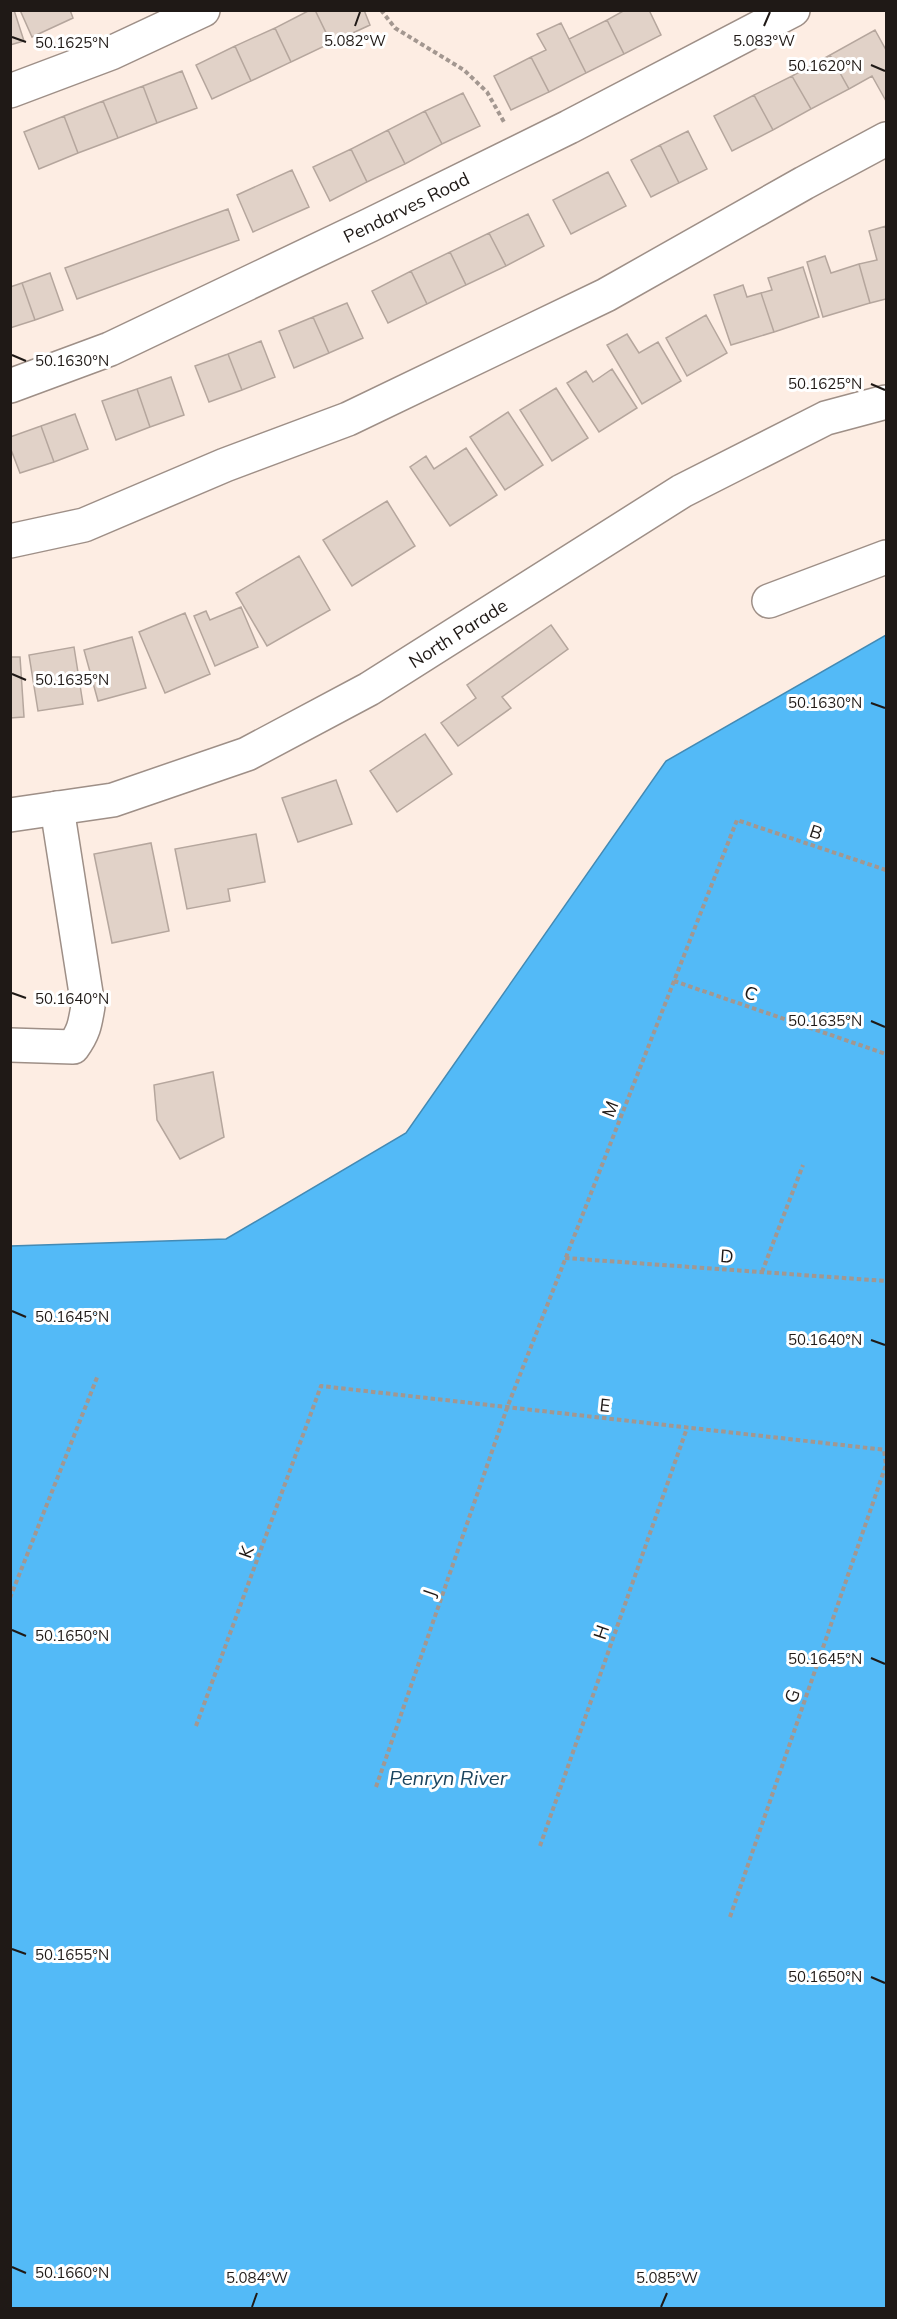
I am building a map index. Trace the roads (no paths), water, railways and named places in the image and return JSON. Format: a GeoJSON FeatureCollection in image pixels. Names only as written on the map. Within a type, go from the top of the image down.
{"type":"FeatureCollection","features":[{"type":"Feature","properties":{"kind":"street"},"geometry":{"type":"LineString","coordinates":[[10,91],[111,53],[203,10]]}},
{"type":"Feature","properties":{"kind":"street","name":"Pendarves Road"},"geometry":{"type":"LineString","coordinates":[[10,386],[110,349],[519,152],[736,42],[793,10]]}},
{"type":"Feature","properties":{"kind":"street"},"geometry":{"type":"LineString","coordinates":[[10,541],[84,525],[225,465],[348,419],[606,294],[886,139]]}},
{"type":"Feature","properties":{"kind":"street","name":"North Parade"},"geometry":{"type":"LineString","coordinates":[[10,815],[113,800],[247,754],[369,688],[682,490],[826,418],[886,402]]}},
{"type":"Feature","properties":{"kind":"street"},"geometry":{"type":"LineString","coordinates":[[769,601],[886,557]]}},
{"type":"Feature","properties":{"kind":"street"},"geometry":{"type":"LineString","coordinates":[[10,1045],[72,1047],[83,1035],[88,1006],[57,808]]}},
{"type":"Feature","properties":{"kind":"water","name":"Penryn River"},"geometry":{"type":"Polygon","coordinates":[[[886,635],[886,2308],[11,2308],[11,1246],[226,1239],[406,1133],[666,761],[886,635]]]}}]}
